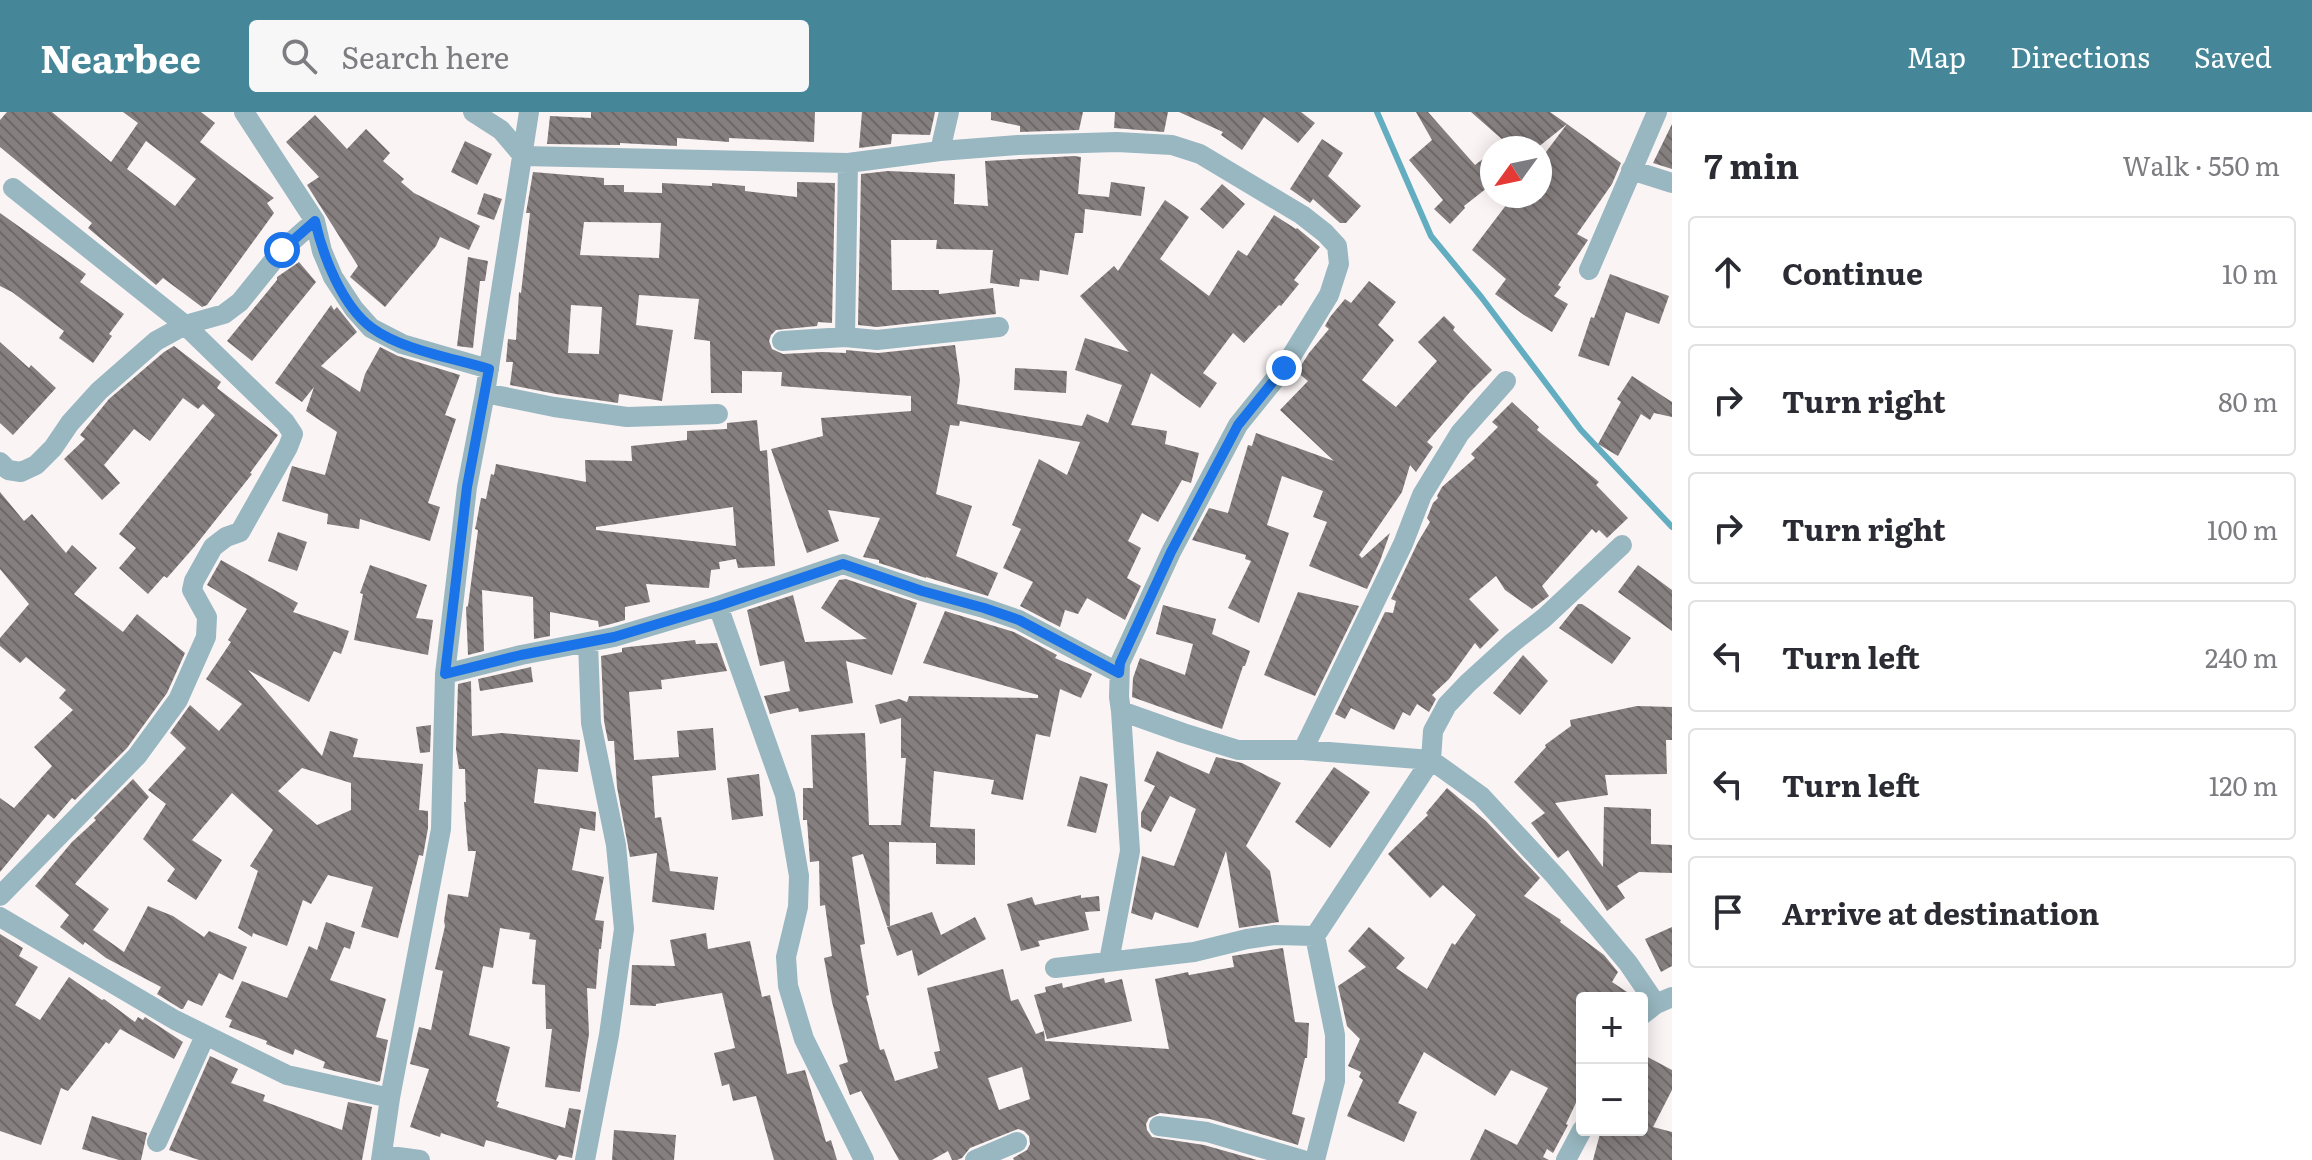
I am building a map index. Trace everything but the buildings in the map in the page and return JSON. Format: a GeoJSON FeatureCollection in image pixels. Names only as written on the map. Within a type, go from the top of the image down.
{"type":"FeatureCollection","features":[{"type":"Feature","properties":{"kind":"street"},"geometry":{"type":"LineString","coordinates":[[244,112],[315,221],[322,251],[333,277],[371,328],[402,344],[489,369]]}},
{"type":"Feature","properties":{"kind":"street"},"geometry":{"type":"LineString","coordinates":[[473,112],[501,130],[523,156],[848,163],[1018,145],[1117,142],[1172,145],[1200,154],[1302,215],[1337,246],[1339,264],[1329,295],[1284,368],[1238,425],[1171,552],[1120,663],[1119,697],[1130,851],[1109,961]]}},
{"type":"Feature","properties":{"kind":"street"},"geometry":{"type":"LineString","coordinates":[[420,1160],[382,1157],[390,1098],[441,829],[445,674],[467,487],[489,369],[529,112]]}},
{"type":"Feature","properties":{"kind":"street"},"geometry":{"type":"LineString","coordinates":[[940,151],[949,112]]}},
{"type":"Feature","properties":{"kind":"street"},"geometry":{"type":"LineString","coordinates":[[1589,270],[1657,112]]}},
{"type":"Feature","properties":{"kind":"street"},"geometry":{"type":"LineString","coordinates":[[845,337],[848,163]]}},
{"type":"Feature","properties":{"kind":"street"},"geometry":{"type":"LineString","coordinates":[[1631,170],[1672,183]]}},
{"type":"Feature","properties":{"kind":"street"},"geometry":{"type":"LineString","coordinates":[[0,896],[137,756],[178,700],[206,637],[207,617],[192,590],[194,581],[213,547],[226,537],[240,532],[293,434],[285,422],[185,325],[13,188]]}},
{"type":"Feature","properties":{"kind":"street"},"geometry":{"type":"LineString","coordinates":[[0,462],[8,470],[21,472],[36,465],[99,391],[156,341],[185,325],[224,314],[240,302],[282,250],[315,221]]}},
{"type":"Feature","properties":{"kind":"street"},"geometry":{"type":"LineString","coordinates":[[782,341],[845,337],[877,340],[999,327]]}},
{"type":"Feature","properties":{"kind":"street"},"geometry":{"type":"LineString","coordinates":[[1303,750],[1403,544],[1422,495],[1460,433],[1506,381]]}},
{"type":"Feature","properties":{"kind":"street"},"geometry":{"type":"LineString","coordinates":[[485,393],[627,417],[718,414]]}},
{"type":"Feature","properties":{"kind":"street"},"geometry":{"type":"LineString","coordinates":[[1315,1160],[1335,1081],[1335,1035],[1315,936],[1431,760],[1433,731],[1447,705],[1622,545]]}},
{"type":"Feature","properties":{"kind":"street"},"geometry":{"type":"LineString","coordinates":[[445,674],[614,637],[843,564],[1019,620],[1119,673]]}},
{"type":"Feature","properties":{"kind":"street"},"geometry":{"type":"LineString","coordinates":[[718,606],[785,795],[799,876],[798,907],[786,957],[788,986],[804,1039],[864,1160]]}},
{"type":"Feature","properties":{"kind":"street"},"geometry":{"type":"LineString","coordinates":[[585,1160],[609,1035],[624,929],[616,845],[591,723],[588,643]]}},
{"type":"Feature","properties":{"kind":"street"},"geometry":{"type":"LineString","coordinates":[[1121,711],[1238,750],[1303,750],[1431,760],[1481,796],[1555,876],[1628,963],[1657,1005]]}},
{"type":"Feature","properties":{"kind":"street"},"geometry":{"type":"LineString","coordinates":[[0,917],[175,1020],[287,1075],[390,1098]]}},
{"type":"Feature","properties":{"kind":"street"},"geometry":{"type":"LineString","coordinates":[[1055,968],[1194,952],[1275,935],[1315,936]]}},
{"type":"Feature","properties":{"kind":"street"},"geometry":{"type":"LineString","coordinates":[[157,1142],[205,1036]]}},
{"type":"Feature","properties":{"kind":"street"},"geometry":{"type":"LineString","coordinates":[[1159,1126],[1207,1132],[1303,1160]]}},
{"type":"Feature","properties":{"kind":"street"},"geometry":{"type":"LineString","coordinates":[[1566,1160],[1579,1136]]}},
{"type":"Feature","properties":{"kind":"street"},"geometry":{"type":"LineString","coordinates":[[975,1160],[1017,1142]]}},
{"type":"Feature","properties":{"kind":"waterway"},"geometry":{"type":"LineString","coordinates":[[1377,112],[1431,236],[1482,298],[1581,430],[1672,527]]}},
{"type":"Feature","properties":{"kind":"route"},"geometry":{"type":"LineString","coordinates":[[282,250],[315,221],[322,251],[333,277],[371,328],[402,344],[489,369],[467,487],[445,674],[614,637],[843,564],[1019,620],[1119,673],[1120,663],[1171,552],[1238,425],[1284,368]]}}]}
